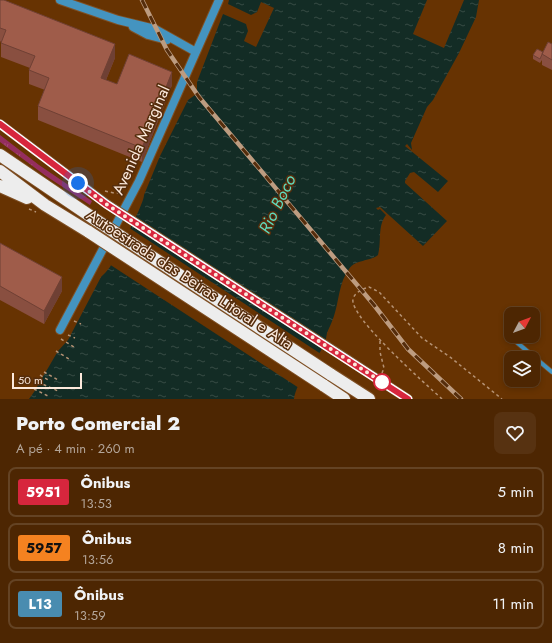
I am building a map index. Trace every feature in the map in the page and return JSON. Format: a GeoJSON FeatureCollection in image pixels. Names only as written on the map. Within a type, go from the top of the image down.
{"type":"FeatureCollection","features":[{"type":"Feature","properties":{"kind":"highway","name":"Autoestrada das Beiras Litoral e Alta"},"geometry":{"type":"LineString","coordinates":[[0,155],[96,220],[369,399]]}},
{"type":"Feature","properties":{"kind":"highway","name":"Autoestrada das Beiras Litoral e Alta"},"geometry":{"type":"LineString","coordinates":[[0,171],[45,205],[89,232],[344,399]]}},
{"type":"Feature","properties":{"kind":"highway"},"geometry":{"type":"LineString","coordinates":[[0,186],[32,201],[45,205]]}},
{"type":"Feature","properties":{"kind":"street"},"geometry":{"type":"LineString","coordinates":[[60,0],[118,20],[154,29],[196,52]]}},
{"type":"Feature","properties":{"kind":"street","name":"Avenida Marginal"},"geometry":{"type":"LineString","coordinates":[[63,332],[139,181],[218,0]]}},
{"type":"Feature","properties":{"kind":"street"},"geometry":{"type":"LineString","coordinates":[[0,124],[106,204],[408,399]]}},
{"type":"Feature","properties":{"kind":"lane"},"geometry":{"type":"LineString","coordinates":[[518,343],[552,372]]}},
{"type":"Feature","properties":{"kind":"path"},"geometry":{"type":"LineString","coordinates":[[90,191],[132,194]]}},
{"type":"Feature","properties":{"kind":"path"},"geometry":{"type":"LineString","coordinates":[[442,399],[380,340],[354,308],[353,299],[359,290],[369,287],[379,292],[422,338],[450,357],[502,399]]}},
{"type":"Feature","properties":{"kind":"path"},"geometry":{"type":"LineString","coordinates":[[72,320],[81,324]]}},
{"type":"Feature","properties":{"kind":"path"},"geometry":{"type":"LineString","coordinates":[[63,332],[75,338]]}},
{"type":"Feature","properties":{"kind":"path"},"geometry":{"type":"LineString","coordinates":[[62,339],[74,347]]}},
{"type":"Feature","properties":{"kind":"path"},"geometry":{"type":"LineString","coordinates":[[379,380],[384,368],[380,352],[380,340]]}},
{"type":"Feature","properties":{"kind":"path"},"geometry":{"type":"LineString","coordinates":[[56,351],[69,359]]}},
{"type":"Feature","properties":{"kind":"path"},"geometry":{"type":"LineString","coordinates":[[44,372],[58,380]]}},
{"type":"Feature","properties":{"kind":"path"},"geometry":{"type":"LineString","coordinates":[[40,375],[50,381]]}},
{"type":"Feature","properties":{"kind":"path"},"geometry":{"type":"LineString","coordinates":[[38,382],[58,391]]}},
{"type":"Feature","properties":{"kind":"path"},"geometry":{"type":"LineString","coordinates":[[34,389],[48,396]]}},
{"type":"Feature","properties":{"kind":"green space"},"geometry":{"type":"Polygon","coordinates":[[[0,135],[39,165],[92,201],[90,205],[46,176],[0,142],[0,135]]]}},
{"type":"Feature","properties":{"kind":"water","name":"Rio Boco"},"geometry":{"type":"Polygon","coordinates":[[[229,0],[427,0],[413,34],[444,48],[464,0],[479,0],[476,17],[459,53],[433,100],[427,107],[411,143],[412,150],[407,144],[405,146],[448,181],[438,192],[414,172],[410,173],[405,181],[405,183],[447,221],[423,246],[380,207],[376,208],[378,210],[380,209],[386,215],[381,229],[378,255],[355,264],[346,274],[341,286],[336,310],[327,333],[325,344],[302,378],[294,399],[29,399],[58,351],[68,340],[101,277],[110,267],[129,231],[140,209],[144,195],[160,156],[188,100],[197,92],[197,82],[223,14],[246,24],[248,31],[244,41],[256,47],[274,8],[261,2],[257,12],[251,15],[228,4],[229,0]]]}},
{"type":"Feature","properties":{"kind":"pier"},"geometry":{"type":"Polygon","coordinates":[[[128,227],[321,354],[299,388],[109,264],[128,227]]]}},
{"type":"Feature","properties":{"kind":"building"},"geometry":{"type":"Polygon","coordinates":[[[0,0],[4,0],[115,44],[101,78],[117,84],[129,54],[172,72],[142,148],[38,106],[49,78],[29,70],[35,56],[1,43],[6,30],[0,28],[0,0]]]}},
{"type":"Feature","properties":{"kind":"building"},"geometry":{"type":"Polygon","coordinates":[[[548,42],[552,44],[552,60],[542,54],[548,42]]]}},
{"type":"Feature","properties":{"kind":"building"},"geometry":{"type":"Polygon","coordinates":[[[537,49],[543,52],[540,59],[533,55],[537,49]]]}},
{"type":"Feature","properties":{"kind":"building"},"geometry":{"type":"Polygon","coordinates":[[[0,243],[62,277],[44,311],[0,286],[0,243]]]}},
{"type":"Feature","properties":{"kind":"railway"},"geometry":{"type":"LineString","coordinates":[[142,0],[167,50],[199,97],[374,305],[408,349],[461,399]]}},
{"type":"Feature","properties":{"kind":"bus line","name":"5951"},"geometry":{"type":"LineString","coordinates":[[0,124],[106,204],[408,399]]}},
{"type":"Feature","properties":{"kind":"route"},"geometry":{"type":"LineString","coordinates":[[78,183],[106,204],[382,382]]}}]}
